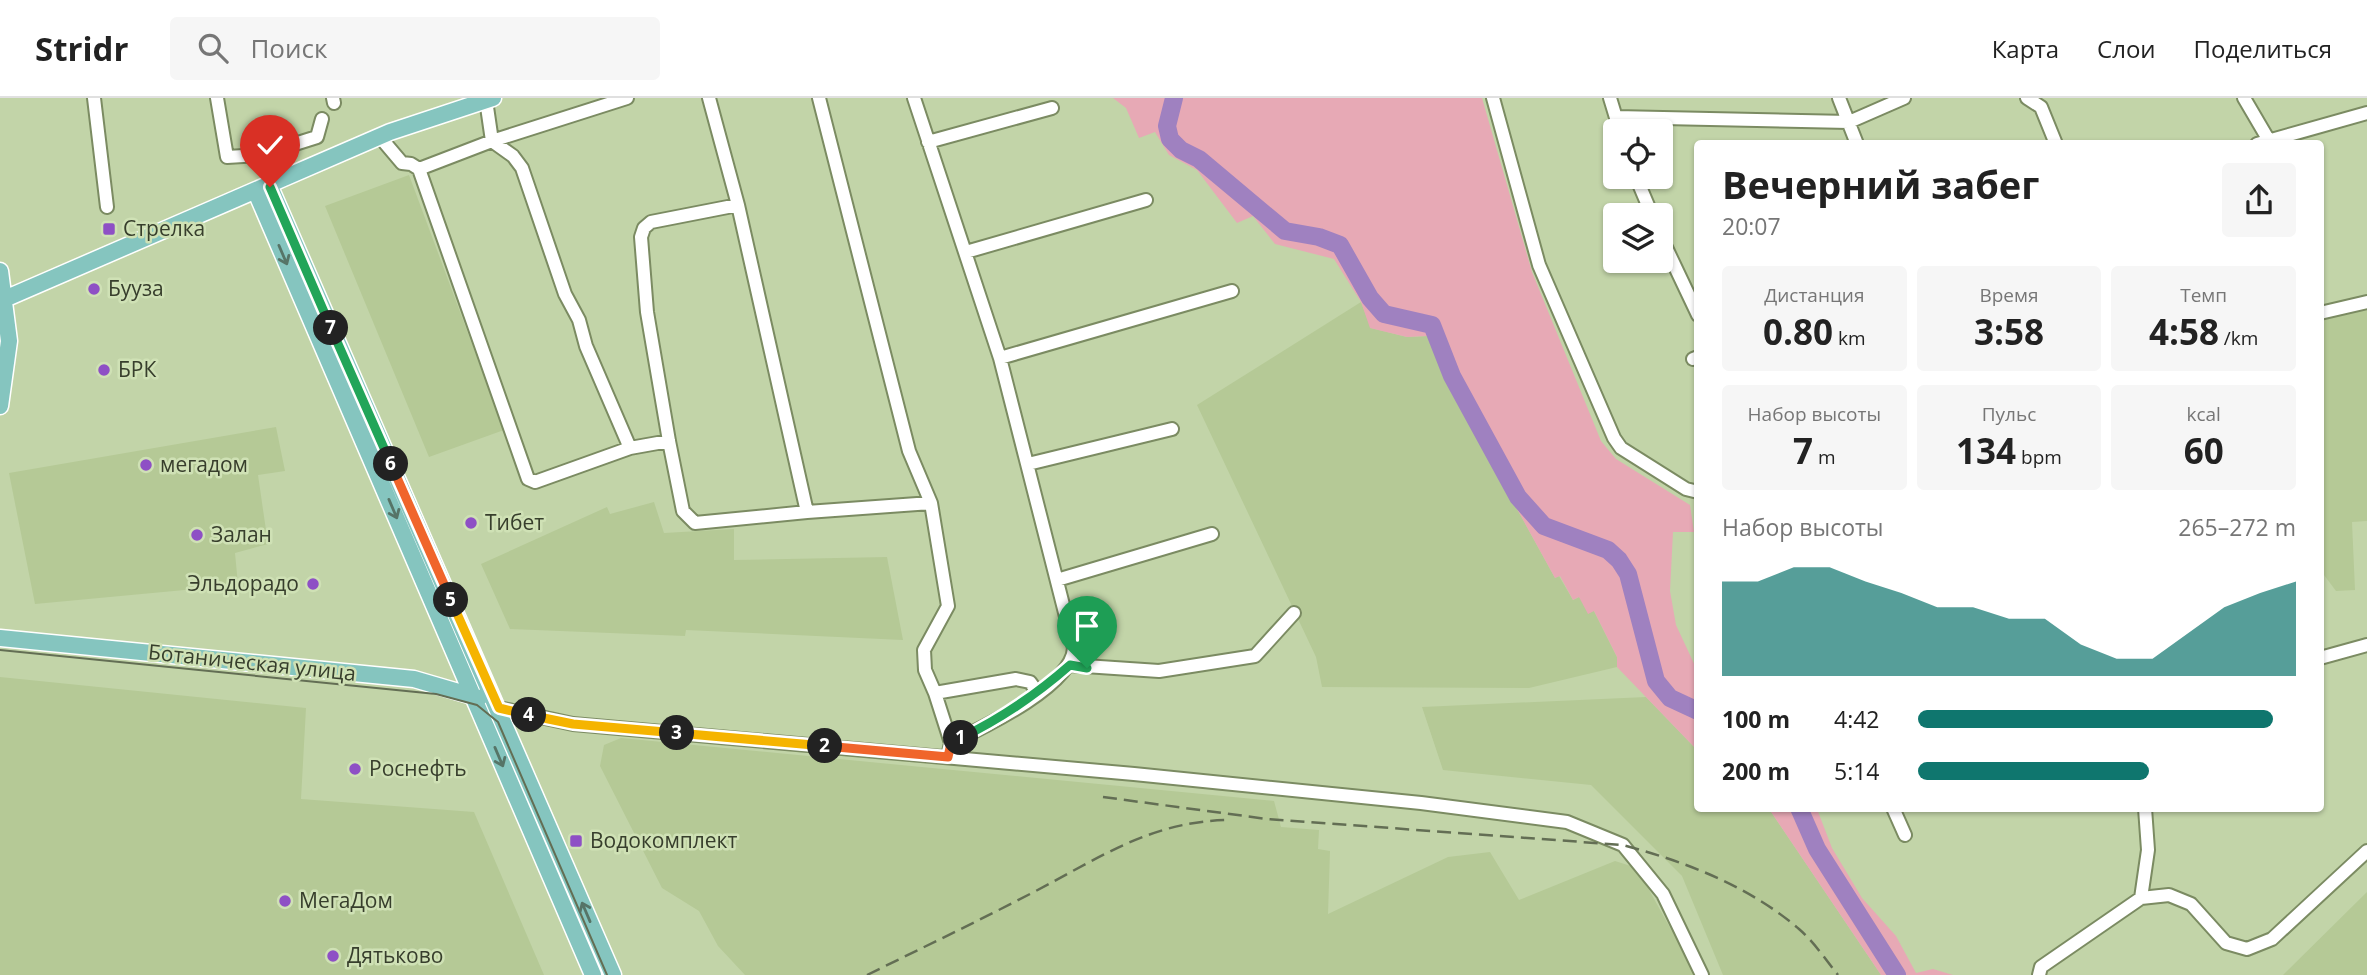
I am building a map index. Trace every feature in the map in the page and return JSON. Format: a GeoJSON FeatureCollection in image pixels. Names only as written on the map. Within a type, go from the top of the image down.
{"type":"FeatureCollection","features":[{"type":"Feature","properties":{"kind":"main road"},"geometry":{"type":"LineString","coordinates":[[1,300],[380,137],[436,115],[489,99]]}},
{"type":"Feature","properties":{"kind":"main road"},"geometry":{"type":"LineString","coordinates":[[263,189],[593,975]]}},
{"type":"Feature","properties":{"kind":"main road"},"geometry":{"type":"LineString","coordinates":[[263,189],[499,708],[613,975]]}},
{"type":"Feature","properties":{"kind":"main road"},"geometry":{"type":"LineString","coordinates":[[0,271],[1,300],[9,341],[0,406]]}},
{"type":"Feature","properties":{"kind":"main road","name":"Ботаническая улица"},"geometry":{"type":"LineString","coordinates":[[0,638],[414,679],[473,694],[499,708]]}},
{"type":"Feature","properties":{"kind":"street"},"geometry":{"type":"LineString","coordinates":[[94,98],[107,207]]}},
{"type":"Feature","properties":{"kind":"street"},"geometry":{"type":"LineString","coordinates":[[217,98],[224,155],[231,158],[260,155],[317,137],[322,119]]}},
{"type":"Feature","properties":{"kind":"street"},"geometry":{"type":"LineString","coordinates":[[380,137],[402,163],[419,169],[492,141],[627,98]]}},
{"type":"Feature","properties":{"kind":"street"},"geometry":{"type":"LineString","coordinates":[[709,98],[738,205],[807,512]]}},
{"type":"Feature","properties":{"kind":"street"},"geometry":{"type":"LineString","coordinates":[[819,98],[909,451],[931,503],[948,606],[924,650],[925,670],[951,743],[948,757]]}},
{"type":"Feature","properties":{"kind":"street"},"geometry":{"type":"LineString","coordinates":[[914,98],[1000,358],[1074,648],[1070,665],[1038,693],[996,721],[951,743]]}},
{"type":"Feature","properties":{"kind":"street"},"geometry":{"type":"LineString","coordinates":[[1493,98],[1539,265],[1614,438],[1621,448],[1694,492]]}},
{"type":"Feature","properties":{"kind":"street"},"geometry":{"type":"LineString","coordinates":[[1610,98],[1616,117],[1849,122],[1904,98]]}},
{"type":"Feature","properties":{"kind":"street"},"geometry":{"type":"LineString","coordinates":[[1839,98],[1856,140]]}},
{"type":"Feature","properties":{"kind":"street"},"geometry":{"type":"LineString","coordinates":[[2027,98],[2041,107],[2054,140]]}},
{"type":"Feature","properties":{"kind":"street"},"geometry":{"type":"LineString","coordinates":[[2244,98],[2265,140]]}},
{"type":"Feature","properties":{"kind":"street"},"geometry":{"type":"LineString","coordinates":[[489,99],[492,141]]}},
{"type":"Feature","properties":{"kind":"street"},"geometry":{"type":"LineString","coordinates":[[928,142],[1052,108]]}},
{"type":"Feature","properties":{"kind":"street"},"geometry":{"type":"LineString","coordinates":[[2276,140],[2367,113]]}},
{"type":"Feature","properties":{"kind":"street"},"geometry":{"type":"LineString","coordinates":[[492,141],[513,156],[522,168],[565,294],[579,320],[586,346],[630,448]]}},
{"type":"Feature","properties":{"kind":"street"},"geometry":{"type":"LineString","coordinates":[[419,169],[528,479],[535,482],[630,448],[669,441]]}},
{"type":"Feature","properties":{"kind":"street"},"geometry":{"type":"LineString","coordinates":[[966,252],[1146,200]]}},
{"type":"Feature","properties":{"kind":"street"},"geometry":{"type":"LineString","coordinates":[[738,205],[651,222],[641,237],[647,312],[683,511],[695,523],[931,503]]}},
{"type":"Feature","properties":{"kind":"street"},"geometry":{"type":"LineString","coordinates":[[1673,262],[1694,307]]}},
{"type":"Feature","properties":{"kind":"street"},"geometry":{"type":"LineString","coordinates":[[1000,358],[1232,291]]}},
{"type":"Feature","properties":{"kind":"street"},"geometry":{"type":"LineString","coordinates":[[2324,312],[2367,302]]}},
{"type":"Feature","properties":{"kind":"street"},"geometry":{"type":"LineString","coordinates":[[1028,464],[1172,429]]}},
{"type":"Feature","properties":{"kind":"street"},"geometry":{"type":"LineString","coordinates":[[1057,580],[1212,534]]}},
{"type":"Feature","properties":{"kind":"street"},"geometry":{"type":"LineString","coordinates":[[1070,665],[1159,670],[1255,656],[1294,613]]}},
{"type":"Feature","properties":{"kind":"street"},"geometry":{"type":"LineString","coordinates":[[2324,656],[2367,645]]}},
{"type":"Feature","properties":{"kind":"street"},"geometry":{"type":"LineString","coordinates":[[935,692],[1016,679],[1030,682],[1038,693]]}},
{"type":"Feature","properties":{"kind":"street"},"geometry":{"type":"LineString","coordinates":[[499,708],[573,724],[1421,803],[1567,822],[1623,845],[1663,894],[1702,975]]}},
{"type":"Feature","properties":{"kind":"street"},"geometry":{"type":"LineString","coordinates":[[1896,812],[1905,835]]}},
{"type":"Feature","properties":{"kind":"street"},"geometry":{"type":"LineString","coordinates":[[2141,898],[2148,850],[2145,812]]}},
{"type":"Feature","properties":{"kind":"street"},"geometry":{"type":"LineString","coordinates":[[2039,975],[2041,967],[2141,898],[2169,895],[2191,904],[2226,943],[2247,949],[2272,939],[2367,851]]}},
{"type":"Feature","properties":{"kind":"shaded area"},"geometry":{"type":"Polygon","coordinates":[[[1113,98],[1482,98],[1532,272],[1601,441],[1616,459],[1690,505],[1694,532],[1673,532],[1670,591],[1676,625],[1694,664],[1694,747],[1617,667],[1617,657],[1594,611],[1588,614],[1579,597],[1573,600],[1560,576],[1555,578],[1468,420],[1428,336],[1407,337],[1370,328],[1361,302],[1334,259],[1275,244],[1253,216],[1237,223],[1197,170],[1169,155],[1155,132],[1139,138],[1126,108],[1113,98]]]}},
{"type":"Feature","properties":{"kind":"shaded area"},"geometry":{"type":"Polygon","coordinates":[[[409,175],[504,430],[429,457],[325,206],[409,175]]]}},
{"type":"Feature","properties":{"kind":"shaded area"},"geometry":{"type":"Polygon","coordinates":[[[1361,302],[1371,328],[1407,337],[1428,336],[1468,420],[1555,578],[1559,576],[1573,600],[1579,597],[1594,611],[1617,657],[1617,667],[1529,688],[1322,687],[1316,657],[1197,405],[1361,302]]]}},
{"type":"Feature","properties":{"kind":"shaded area"},"geometry":{"type":"Polygon","coordinates":[[[2367,310],[2367,521],[2352,522],[2355,590],[2336,591],[2324,575],[2324,319],[2367,310]]]}},
{"type":"Feature","properties":{"kind":"shaded area"},"geometry":{"type":"Polygon","coordinates":[[[276,427],[285,471],[258,475],[268,544],[235,553],[238,585],[35,604],[9,473],[276,427]]]}},
{"type":"Feature","properties":{"kind":"shaded area"},"geometry":{"type":"Polygon","coordinates":[[[654,502],[664,533],[734,529],[734,560],[887,557],[903,640],[686,630],[685,636],[510,629],[481,564],[607,507],[610,514],[654,502]]]}},
{"type":"Feature","properties":{"kind":"shaded area"},"geometry":{"type":"Polygon","coordinates":[[[0,677],[306,708],[301,799],[474,812],[544,975],[0,975],[0,677]]]}},
{"type":"Feature","properties":{"kind":"shaded area"},"geometry":{"type":"Polygon","coordinates":[[[1646,697],[1694,747],[1694,812],[1771,812],[1881,975],[1723,975],[1682,876],[1591,785],[1443,770],[1422,707],[1646,697]]]}},
{"type":"Feature","properties":{"kind":"shaded area"},"geometry":{"type":"Polygon","coordinates":[[[621,738],[1274,801],[1281,827],[1319,830],[1318,849],[1330,851],[1328,914],[1448,857],[1490,852],[1519,900],[1615,861],[1637,868],[1696,975],[745,975],[718,946],[699,911],[662,888],[600,766],[604,745],[621,738]]]}},
{"type":"Feature","properties":{"kind":"shaded area"},"geometry":{"type":"Polygon","coordinates":[[[1771,812],[1818,812],[1832,848],[1862,898],[1896,936],[1916,973],[1933,969],[1953,975],[1881,975],[1771,812]]]}},
{"type":"Feature","properties":{"kind":"shaded area"},"geometry":{"type":"Polygon","coordinates":[[[2367,892],[2367,975],[2283,975],[2367,892]]]}},
{"type":"Feature","properties":{"kind":"waterway"},"geometry":{"type":"LineString","coordinates":[[1174,98],[1167,126],[1170,139],[1181,150],[1199,159],[1285,231],[1319,237],[1340,245],[1370,298],[1384,314],[1432,325],[1452,376],[1518,497],[1544,526],[1608,550],[1619,560],[1628,574],[1656,681],[1670,698],[1694,709]]}},
{"type":"Feature","properties":{"kind":"waterway"},"geometry":{"type":"LineString","coordinates":[[1801,812],[1817,849],[1897,975]]}},
{"type":"Feature","properties":{"kind":"tram line"},"geometry":{"type":"LineString","coordinates":[[0,650],[436,694],[477,705],[498,722],[607,975]]}},
{"type":"Feature","properties":{"kind":"railway"},"geometry":{"type":"LineString","coordinates":[[1103,797],[1267,819],[1623,845],[1716,877],[1759,900],[1804,934],[1838,975]]}},
{"type":"Feature","properties":{"kind":"railway"},"geometry":{"type":"LineString","coordinates":[[867,975],[1124,845],[1173,827],[1228,820]]}},
{"type":"Feature","properties":{"kind":"place","name":"Стрелка"},"geometry":{"type":"Point","coordinates":[109,229]}},
{"type":"Feature","properties":{"kind":"place","name":"Бууза"},"geometry":{"type":"Point","coordinates":[94,289]}},
{"type":"Feature","properties":{"kind":"place","name":"БРК"},"geometry":{"type":"Point","coordinates":[104,370]}},
{"type":"Feature","properties":{"kind":"place","name":"мегадом"},"geometry":{"type":"Point","coordinates":[146,465]}},
{"type":"Feature","properties":{"kind":"place","name":"Тибет"},"geometry":{"type":"Point","coordinates":[471,523]}},
{"type":"Feature","properties":{"kind":"place","name":"Залан"},"geometry":{"type":"Point","coordinates":[197,535]}},
{"type":"Feature","properties":{"kind":"place","name":"Эльдорадо"},"geometry":{"type":"Point","coordinates":[313,584]}},
{"type":"Feature","properties":{"kind":"place","name":"Роснефть"},"geometry":{"type":"Point","coordinates":[355,769]}},
{"type":"Feature","properties":{"kind":"place","name":"Водокомплект"},"geometry":{"type":"Point","coordinates":[576,841]}},
{"type":"Feature","properties":{"kind":"place","name":"МегаДом"},"geometry":{"type":"Point","coordinates":[285,901]}},
{"type":"Feature","properties":{"kind":"place","name":"Дятьково"},"geometry":{"type":"Point","coordinates":[333,956]}},
{"type":"Feature","properties":{"kind":"route"},"geometry":{"type":"LineString","coordinates":[[270,187],[499,708],[573,724],[948,757],[951,743],[996,721],[1019,706],[1070,665],[1087,668]]}}]}
